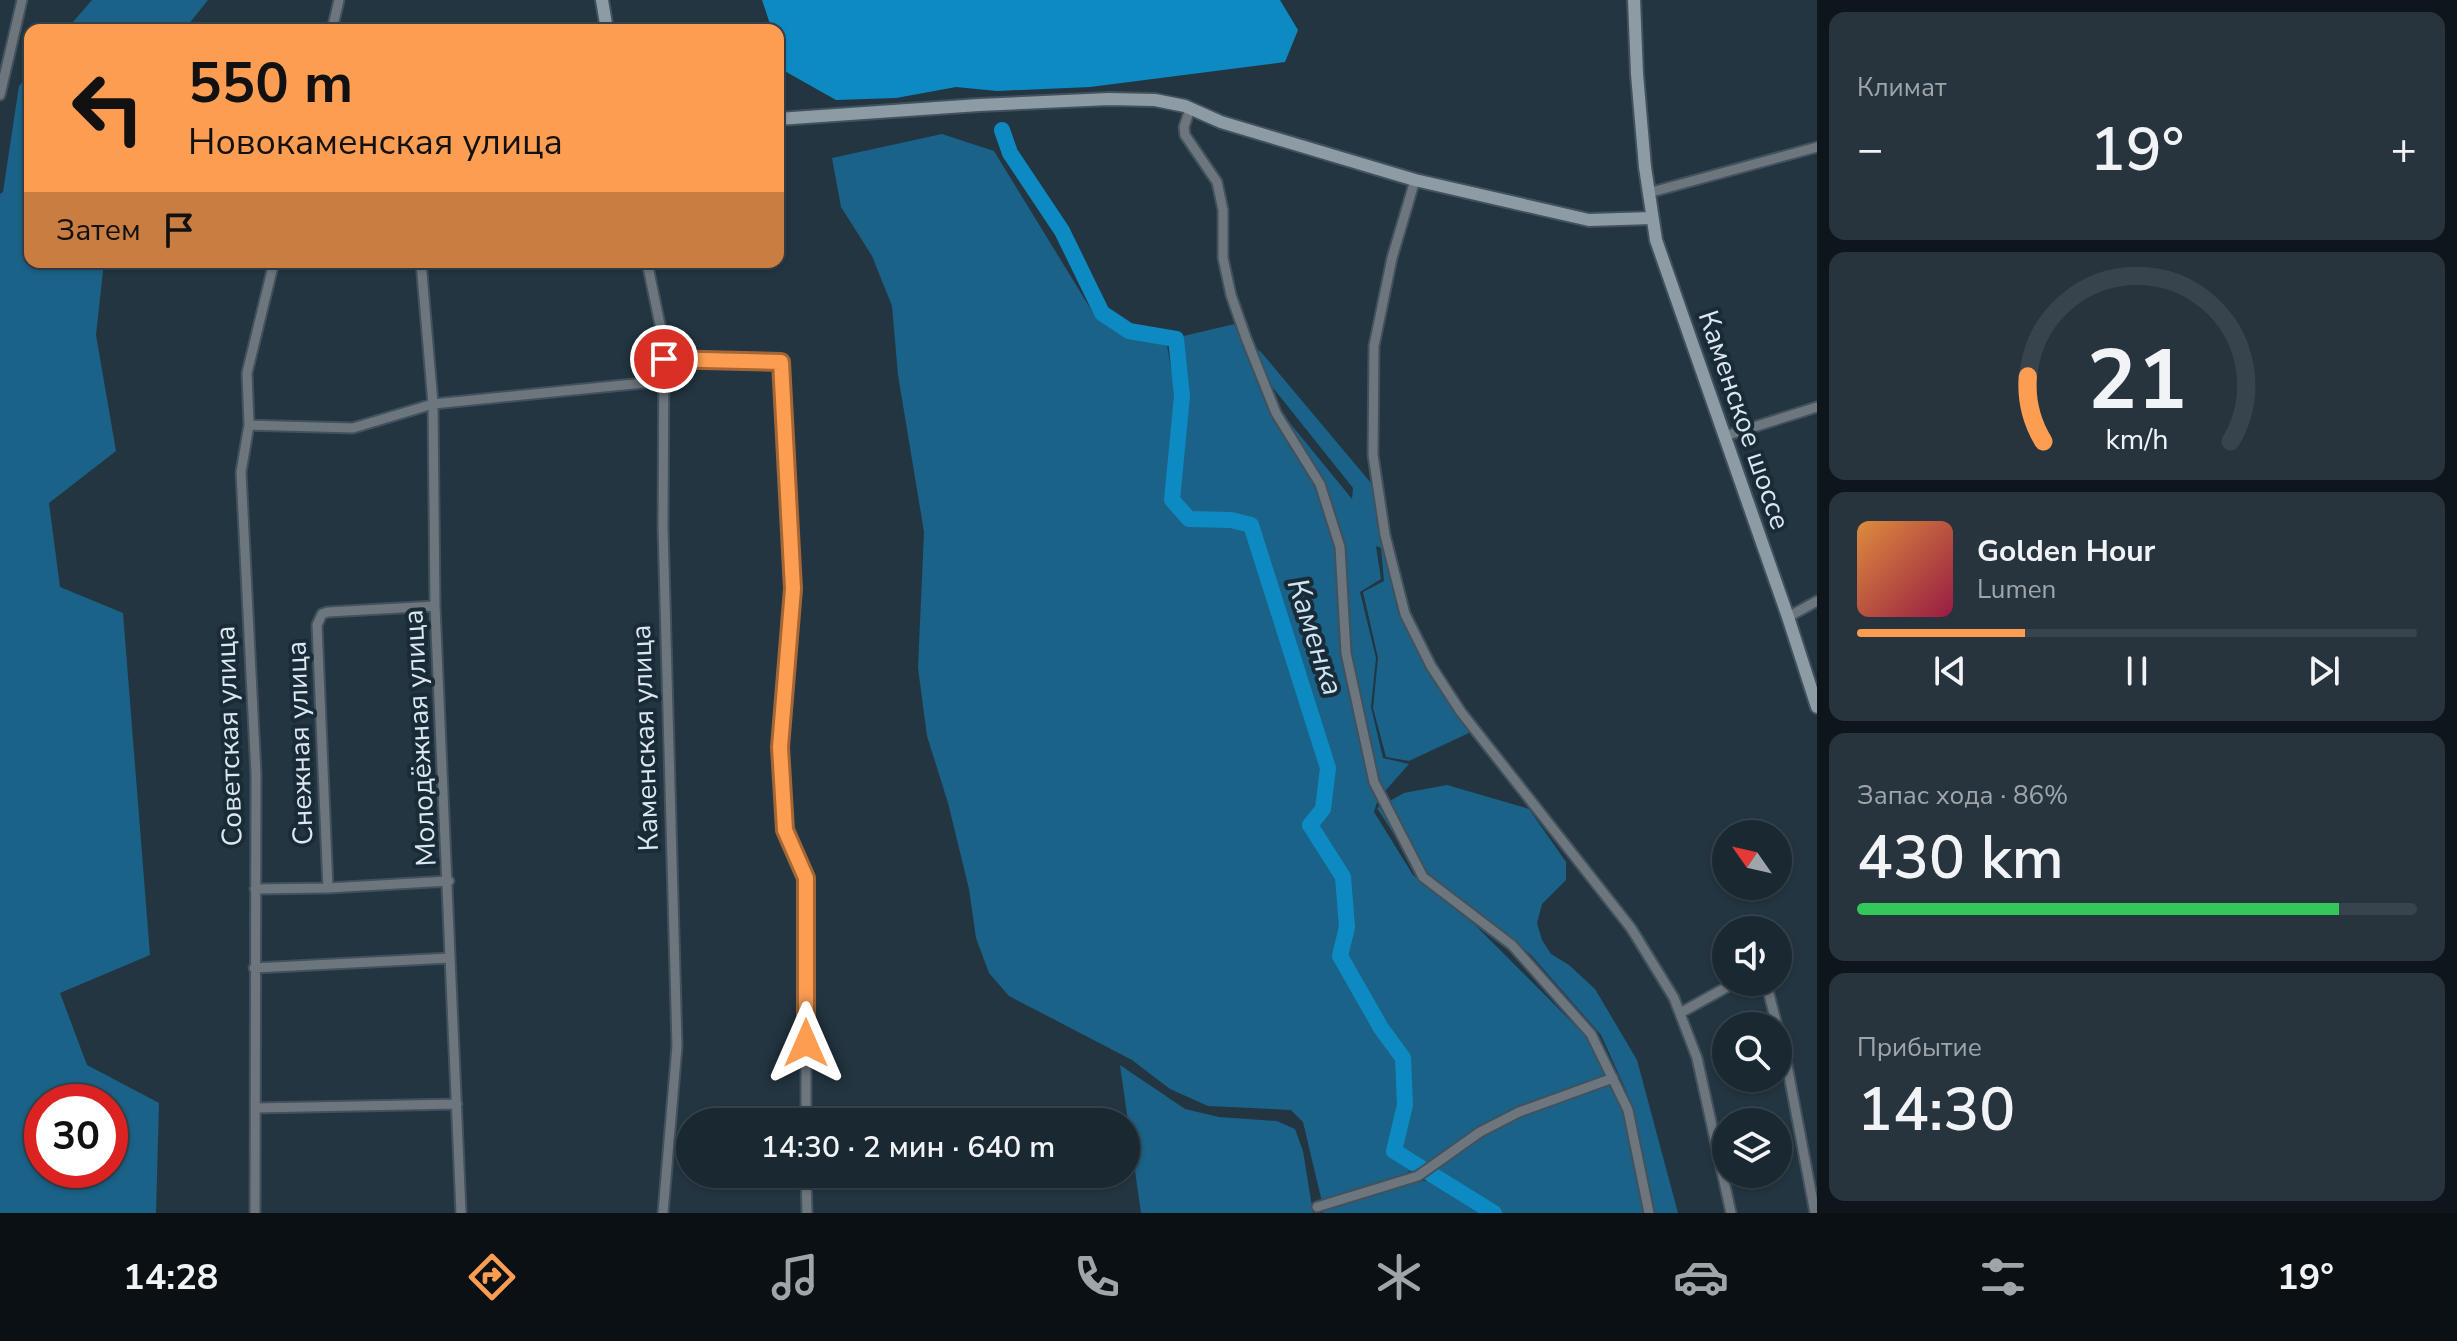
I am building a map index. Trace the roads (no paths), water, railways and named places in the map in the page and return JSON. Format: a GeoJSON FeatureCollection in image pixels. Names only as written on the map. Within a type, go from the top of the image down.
{"type":"FeatureCollection","features":[{"type":"Feature","properties":{"kind":"street"},"geometry":{"type":"LineString","coordinates":[[0,95],[22,0]]}},
{"type":"Feature","properties":{"kind":"street"},"geometry":{"type":"LineString","coordinates":[[333,24],[339,0]]}},
{"type":"Feature","properties":{"kind":"street"},"geometry":{"type":"LineString","coordinates":[[602,0],[606,24]]}},
{"type":"Feature","properties":{"kind":"street","name":"Каменское шоссе"},"geometry":{"type":"LineString","coordinates":[[1634,0],[1637,74],[1648,193],[1656,240],[1817,707]]}},
{"type":"Feature","properties":{"kind":"street"},"geometry":{"type":"LineString","coordinates":[[784,118],[1109,99],[1155,100],[1415,180],[1589,220],[1652,218]]}},
{"type":"Feature","properties":{"kind":"street"},"geometry":{"type":"LineString","coordinates":[[1190,109],[1184,127],[1185,135],[1217,182],[1223,210],[1223,258],[1231,295],[1276,413],[1320,484],[1340,547],[1346,653],[1374,782],[1423,877],[1512,945],[1591,1034],[1628,1110],[1649,1213]]}},
{"type":"Feature","properties":{"kind":"street"},"geometry":{"type":"LineString","coordinates":[[1648,193],[1817,147]]}},
{"type":"Feature","properties":{"kind":"street"},"geometry":{"type":"LineString","coordinates":[[1415,180],[1392,258],[1374,346],[1373,455],[1385,535],[1405,614],[1431,666],[1461,712],[1631,928],[1682,1012],[1697,1058],[1731,1213]]}},
{"type":"Feature","properties":{"kind":"street","name":"Советская улица"},"geometry":{"type":"LineString","coordinates":[[255,1213],[256,774],[241,472],[249,425],[247,373],[273,268]]}},
{"type":"Feature","properties":{"kind":"street","name":"Молодёжная улица"},"geometry":{"type":"LineString","coordinates":[[422,268],[433,404],[435,606],[461,1213]]}},
{"type":"Feature","properties":{"kind":"street","name":"Каменская улица"},"geometry":{"type":"LineString","coordinates":[[648,268],[664,344],[663,527],[677,1046],[663,1213]]}},
{"type":"Feature","properties":{"kind":"street"},"geometry":{"type":"LineString","coordinates":[[664,359],[781,362],[793,589],[780,747],[785,830],[806,878],[806,1108]]}},
{"type":"Feature","properties":{"kind":"street"},"geometry":{"type":"LineString","coordinates":[[249,425],[353,428],[433,404],[664,381]]}},
{"type":"Feature","properties":{"kind":"street"},"geometry":{"type":"LineString","coordinates":[[1725,436],[1817,407]]}},
{"type":"Feature","properties":{"kind":"street"},"geometry":{"type":"LineString","coordinates":[[1788,617],[1817,601]]}},
{"type":"Feature","properties":{"kind":"street","name":"Снежная улица"},"geometry":{"type":"LineString","coordinates":[[328,888],[317,625],[322,614],[328,612],[435,606]]}},
{"type":"Feature","properties":{"kind":"street"},"geometry":{"type":"LineString","coordinates":[[255,889],[449,881]]}},
{"type":"Feature","properties":{"kind":"street"},"geometry":{"type":"LineString","coordinates":[[254,968],[450,958]]}},
{"type":"Feature","properties":{"kind":"street"},"geometry":{"type":"LineString","coordinates":[[1682,1012],[1712,995]]}},
{"type":"Feature","properties":{"kind":"street"},"geometry":{"type":"LineString","coordinates":[[1770,996],[1787,1065],[1815,1213]]}},
{"type":"Feature","properties":{"kind":"street"},"geometry":{"type":"LineString","coordinates":[[1317,1207],[1418,1176],[1480,1132],[1519,1112],[1613,1078]]}},
{"type":"Feature","properties":{"kind":"street"},"geometry":{"type":"LineString","coordinates":[[256,1108],[457,1104]]}},
{"type":"Feature","properties":{"kind":"street"},"geometry":{"type":"LineString","coordinates":[[806,1188],[807,1213]]}},
{"type":"Feature","properties":{"kind":"waterway","name":"Каменка"},"geometry":{"type":"LineString","coordinates":[[1002,130],[1010,153],[1062,231],[1102,313],[1129,331],[1176,339],[1182,396],[1172,500],[1189,519],[1231,520],[1251,525],[1328,768],[1323,809],[1310,825],[1343,877],[1347,927],[1340,956],[1381,1028],[1403,1058],[1405,1105],[1394,1151],[1494,1213]]}}]}
